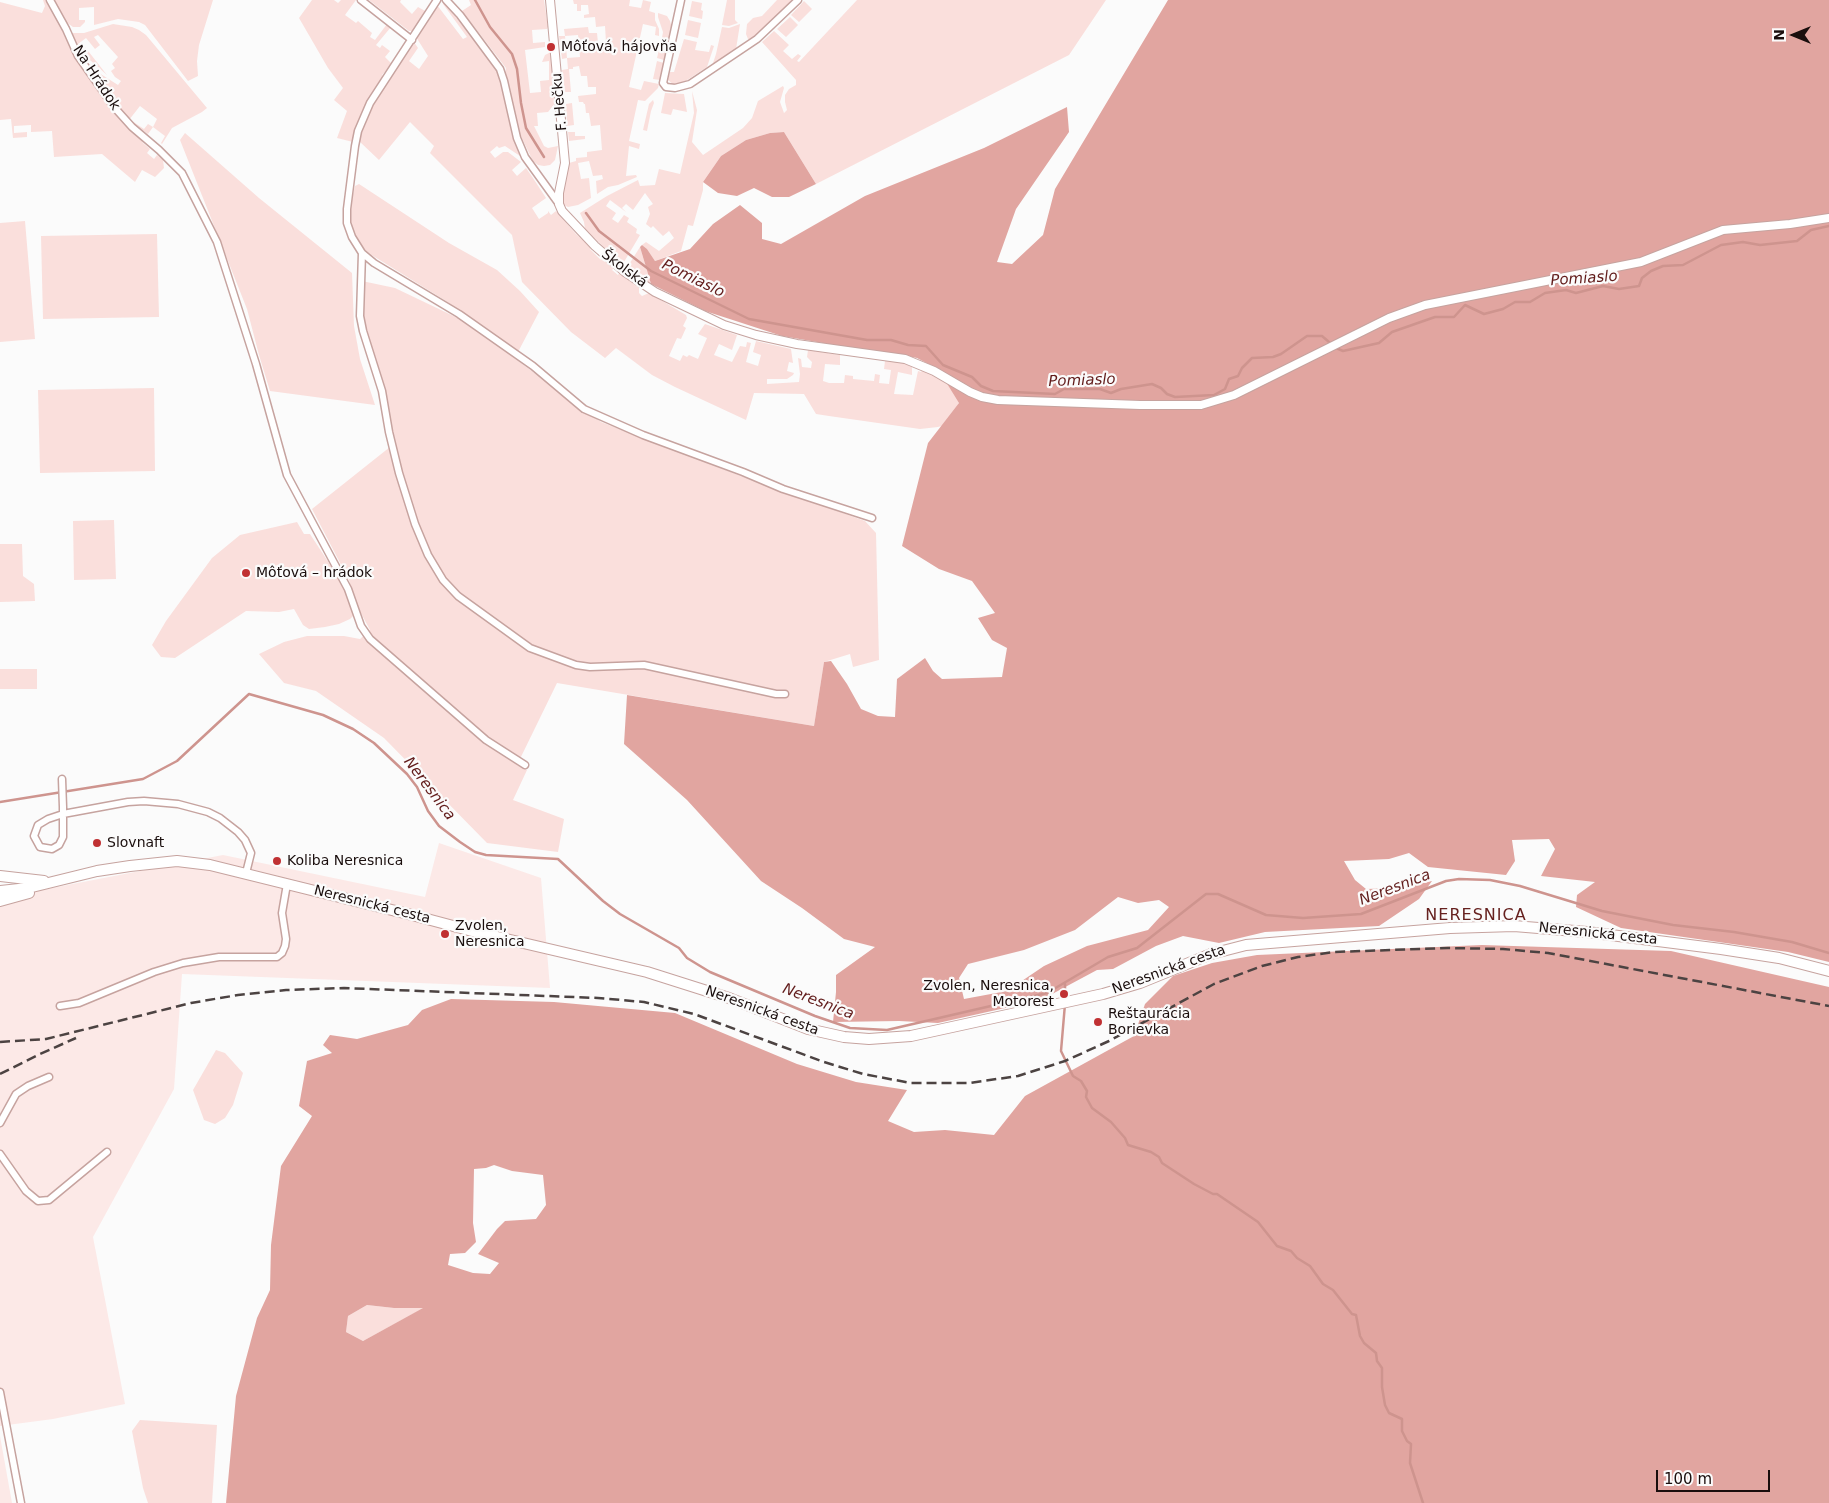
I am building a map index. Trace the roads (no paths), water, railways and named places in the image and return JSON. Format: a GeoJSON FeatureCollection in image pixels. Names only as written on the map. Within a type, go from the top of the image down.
{"type":"FeatureCollection","features":[{"type":"Feature","properties":{"kind":"main road","name":"Neresnická cesta"},"geometry":{"type":"LineString","coordinates":[[55,882],[112,868],[177,861],[210,865],[656,974],[722,995],[814,1031],[844,1037],[869,1039],[911,1036],[1103,994],[1140,983],[1211,954],[1246,945],[1450,928],[1514,926],[1587,932],[1778,958],[1829,971]]}},
{"type":"Feature","properties":{"kind":"main road"},"geometry":{"type":"LineString","coordinates":[[0,876],[55,882]]}},
{"type":"Feature","properties":{"kind":"main road"},"geometry":{"type":"LineString","coordinates":[[0,891],[28,888],[55,882]]}},
{"type":"Feature","properties":{"kind":"main road"},"geometry":{"type":"LineString","coordinates":[[0,902],[34,892],[55,882]]}},
{"type":"Feature","properties":{"kind":"street","name":"Na Hrádok"},"geometry":{"type":"LineString","coordinates":[[50,0],[78,56],[114,107],[132,127],[160,150],[182,174],[217,242],[256,364],[287,475],[348,589],[362,626],[370,639],[486,740],[525,765]]}},
{"type":"Feature","properties":{"kind":"street"},"geometry":{"type":"LineString","coordinates":[[361,0],[412,40]]}},
{"type":"Feature","properties":{"kind":"street"},"geometry":{"type":"LineString","coordinates":[[437,0],[370,103],[354,146],[347,223],[352,237],[362,252],[374,263],[459,314],[533,366],[584,409],[643,435],[783,489],[872,518]]}},
{"type":"Feature","properties":{"kind":"street","name":"Školská"},"geometry":{"type":"LineString","coordinates":[[446,0],[500,69],[517,138],[525,157],[562,211],[586,238],[625,272],[655,292],[711,320],[737,329],[778,340],[895,357],[919,364],[970,392],[982,397],[998,400],[1201,405],[1234,395],[1389,318],[1425,305],[1641,262],[1724,230],[1790,224],[1829,218]]}},
{"type":"Feature","properties":{"kind":"street","name":"F. Hečku"},"geometry":{"type":"LineString","coordinates":[[550,0],[565,163],[559,192],[559,204]]}},
{"type":"Feature","properties":{"kind":"street"},"geometry":{"type":"LineString","coordinates":[[681,0],[662,83],[666,87],[675,88],[690,84],[757,39],[798,0]]}},
{"type":"Feature","properties":{"kind":"street"},"geometry":{"type":"LineString","coordinates":[[362,252],[360,316],[382,391],[389,432],[399,472],[415,524],[428,555],[443,580],[458,596],[530,648],[576,665],[590,667],[644,665],[776,694],[785,694]]}},
{"type":"Feature","properties":{"kind":"street"},"geometry":{"type":"LineString","coordinates":[[62,779],[63,811],[63,833],[59,845],[52,849],[44,848],[37,844],[34,836],[36,828],[41,822],[63,811],[144,801],[178,804],[220,818],[245,840],[251,852],[246,873]]}},
{"type":"Feature","properties":{"kind":"street"},"geometry":{"type":"LineString","coordinates":[[60,1006],[79,1003],[154,972],[183,963],[219,957],[277,956],[282,953],[286,939],[282,913],[287,884]]}},
{"type":"Feature","properties":{"kind":"street"},"geometry":{"type":"LineString","coordinates":[[0,1123],[16,1094],[28,1086],[49,1078]]}},
{"type":"Feature","properties":{"kind":"street"},"geometry":{"type":"LineString","coordinates":[[0,1154],[26,1191],[38,1201],[49,1200],[107,1152]]}},
{"type":"Feature","properties":{"kind":"street"},"geometry":{"type":"LineString","coordinates":[[0,1392],[21,1503]]}},
{"type":"Feature","properties":{"kind":"waterway","name":"Pomiaslo"},"geometry":{"type":"LineString","coordinates":[[475,0],[490,27],[512,54],[517,69],[526,128],[544,157]]}},
{"type":"Feature","properties":{"kind":"waterway","name":"Pomiaslo"},"geometry":{"type":"LineString","coordinates":[[586,213],[599,231],[651,271],[749,319],[867,340],[891,340],[908,345],[926,346],[943,365],[972,377],[981,386],[993,391],[1055,394],[1064,389],[1100,389],[1111,393],[1121,389],[1152,384],[1175,397],[1214,395],[1225,389],[1229,379],[1238,376],[1242,368],[1252,358],[1273,357],[1281,354],[1307,336],[1322,336],[1336,348],[1343,351],[1379,343],[1392,332],[1435,317],[1454,317],[1465,305],[1484,314],[1503,309],[1515,302],[1530,302],[1545,293],[1566,290],[1576,293],[1603,286],[1619,289],[1639,286],[1642,278],[1651,271],[1663,266],[1683,265],[1721,245],[1743,242],[1760,245],[1797,241],[1811,230],[1829,226]]}},
{"type":"Feature","properties":{"kind":"waterway","name":"Neresnica"},"geometry":{"type":"LineString","coordinates":[[0,802],[143,779],[177,761],[249,694],[323,715],[353,729],[374,743],[407,774],[417,787],[428,811],[439,826],[475,852],[486,855],[558,859],[603,901],[620,914],[679,948],[687,958],[710,972],[815,1016],[850,1028],[887,1030],[1047,993],[1108,957],[1137,948],[1206,894],[1218,894],[1266,915],[1303,918],[1361,914],[1446,881],[1459,879],[1490,880],[1520,886],[1602,911],[1673,925],[1734,932],[1792,942],[1829,953]]}},
{"type":"Feature","properties":{"kind":"waterway"},"geometry":{"type":"LineString","coordinates":[[1065,984],[1065,999]]}},
{"type":"Feature","properties":{"kind":"waterway"},"geometry":{"type":"LineString","coordinates":[[1065,1004],[1061,1051],[1073,1076],[1081,1081],[1087,1091],[1086,1097],[1092,1108],[1111,1122],[1125,1138],[1128,1145],[1151,1152],[1159,1157],[1162,1163],[1194,1184],[1213,1194],[1217,1194],[1258,1222],[1277,1246],[1291,1251],[1297,1258],[1310,1266],[1323,1284],[1333,1290],[1352,1314],[1356,1315],[1360,1336],[1364,1343],[1376,1353],[1377,1361],[1382,1368],[1382,1387],[1385,1405],[1389,1413],[1402,1419],[1402,1431],[1407,1441],[1411,1444],[1410,1463],[1423,1503]]}},
{"type":"Feature","properties":{"kind":"railway"},"geometry":{"type":"LineString","coordinates":[[0,1042],[46,1039],[191,1003],[238,995],[286,990],[344,988],[598,998],[644,1002],[694,1014],[824,1062],[863,1074],[911,1083],[969,1083],[1018,1076],[1065,1061],[1109,1041],[1214,984],[1262,966],[1298,957],[1334,952],[1448,948],[1503,949],[1548,953],[1829,1006]]}},
{"type":"Feature","properties":{"kind":"railway"},"geometry":{"type":"LineString","coordinates":[[0,1074],[76,1038]]}},
{"type":"Feature","properties":{"kind":"place","name":"Môťová, hájovňa"},"geometry":{"type":"Point","coordinates":[551,47]}},
{"type":"Feature","properties":{"kind":"place","name":"Môťová – hrádok"},"geometry":{"type":"Point","coordinates":[246,573]}},
{"type":"Feature","properties":{"kind":"place","name":"Slovnaft"},"geometry":{"type":"Point","coordinates":[97,843]}},
{"type":"Feature","properties":{"kind":"place","name":"Koliba Neresnica"},"geometry":{"type":"Point","coordinates":[277,861]}},
{"type":"Feature","properties":{"kind":"place","name":"Zvolen, Neresnica"},"geometry":{"type":"Point","coordinates":[445,934]}},
{"type":"Feature","properties":{"kind":"place","name":"Zvolen, Neresnica, Motorest"},"geometry":{"type":"Point","coordinates":[1064,994]}},
{"type":"Feature","properties":{"kind":"place","name":"Reštaurácia Borievka"},"geometry":{"type":"Point","coordinates":[1098,1022]}},
{"type":"Feature","properties":{"kind":"district","name":"NERESNICA"},"geometry":{"type":"Point","coordinates":[1476,916]}}]}
